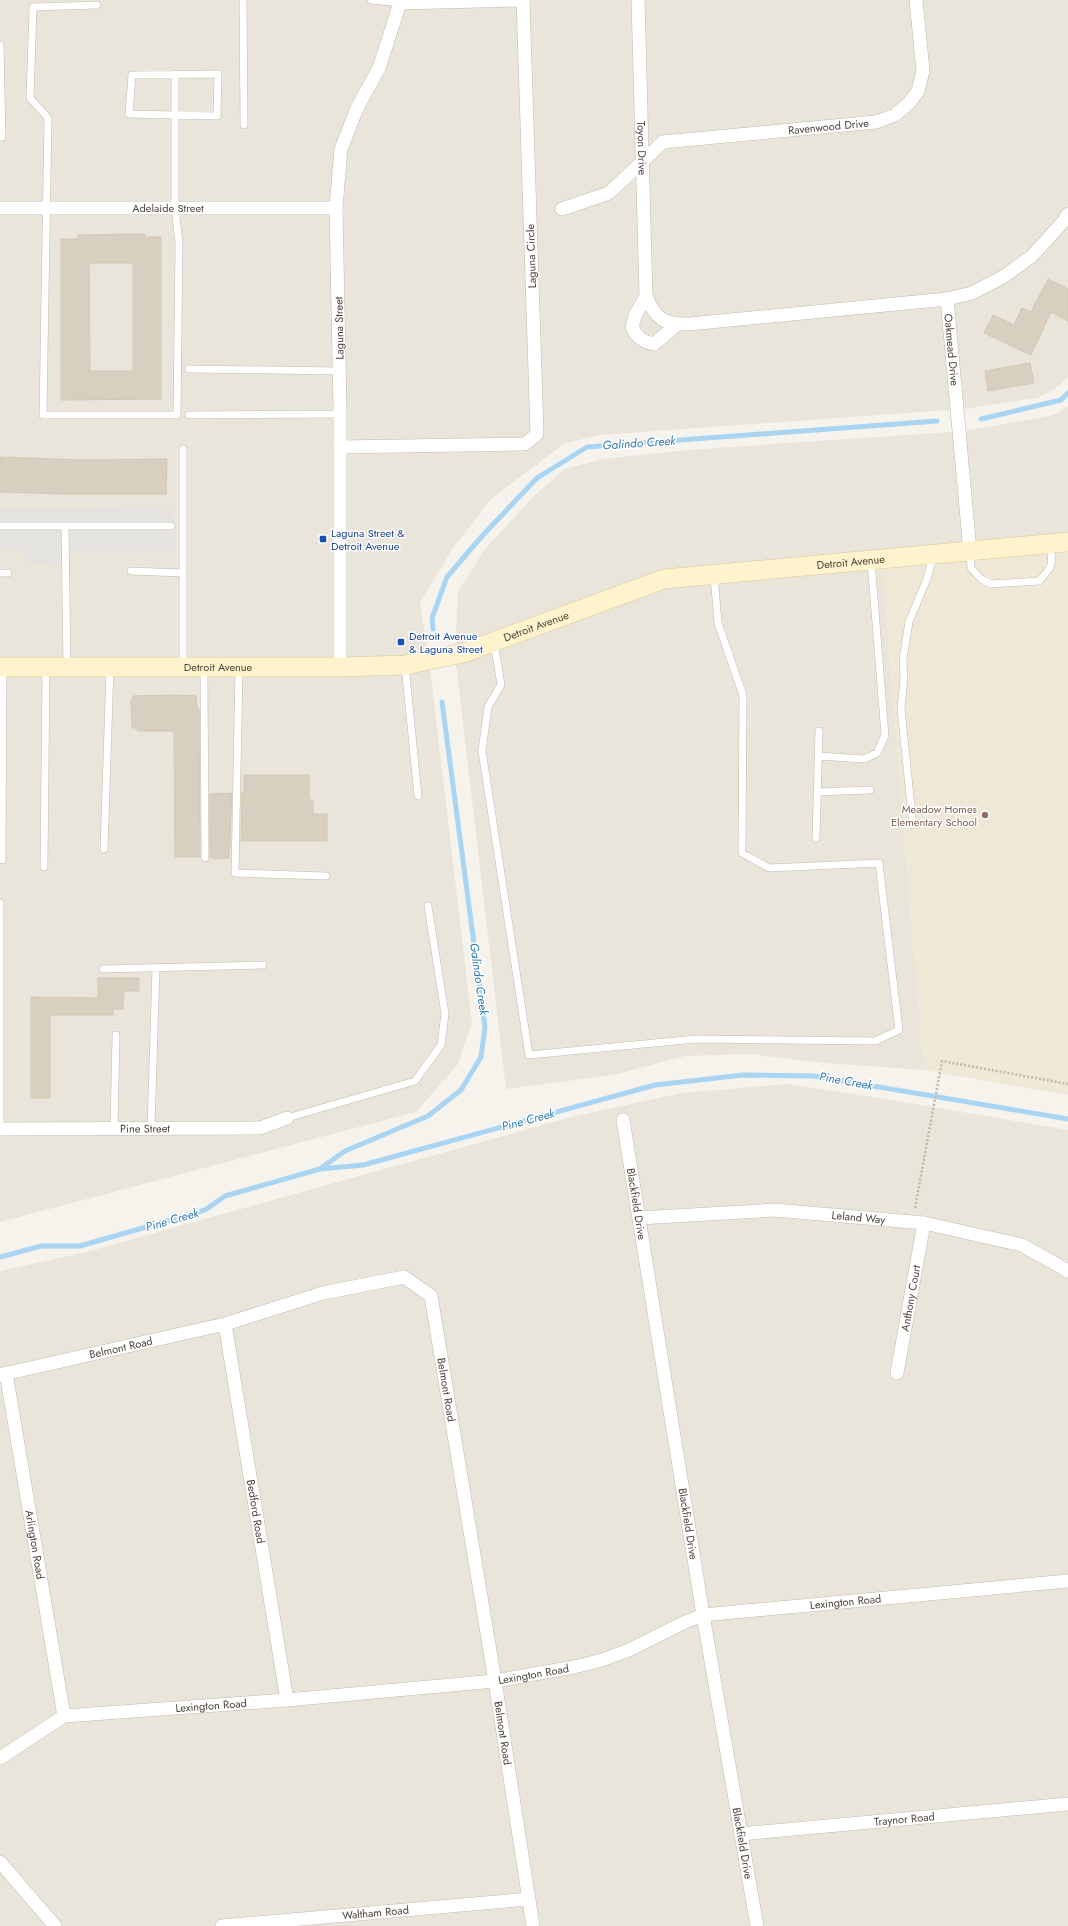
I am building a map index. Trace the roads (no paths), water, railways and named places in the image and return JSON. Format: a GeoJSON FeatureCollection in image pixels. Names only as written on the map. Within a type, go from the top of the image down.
{"type":"FeatureCollection","features":[{"type":"Feature","properties":{"kind":"street","name":"Laguna Circle"},"geometry":{"type":"LineString","coordinates":[[340,447],[525,444],[537,434],[523,0],[401,2]]}},
{"type":"Feature","properties":{"kind":"street","name":"Toyon Drive"},"geometry":{"type":"LineString","coordinates":[[638,0],[646,296],[655,315],[664,321],[676,325],[947,299]]}},
{"type":"Feature","properties":{"kind":"street","name":"Ravenwood Drive"},"geometry":{"type":"LineString","coordinates":[[643,159],[663,142],[876,122],[895,115],[909,103],[918,91],[923,71],[916,0]]}},
{"type":"Feature","properties":{"kind":"street","name":"Laguna Street"},"geometry":{"type":"LineString","coordinates":[[340,667],[340,370],[336,208],[341,150],[357,108],[379,68],[401,2]]}},
{"type":"Feature","properties":{"kind":"street"},"geometry":{"type":"LineString","coordinates":[[562,209],[609,192],[643,159]]}},
{"type":"Feature","properties":{"kind":"street","name":"Adelaide Street"},"geometry":{"type":"LineString","coordinates":[[0,208],[336,208]]}},
{"type":"Feature","properties":{"kind":"street","name":"Oakmead Drive"},"geometry":{"type":"LineString","coordinates":[[970,551],[947,299],[972,293],[1003,277],[1032,256],[1068,214]]}},
{"type":"Feature","properties":{"kind":"street"},"geometry":{"type":"LineString","coordinates":[[646,296],[634,316],[632,327],[634,333],[647,344],[654,344],[676,325]]}},
{"type":"Feature","properties":{"kind":"street","name":"Detroit Avenue"},"geometry":{"type":"LineString","coordinates":[[2,667],[340,667],[405,665],[463,653],[664,579],[1059,543]]}},
{"type":"Feature","properties":{"kind":"street","name":"Pine Street"},"geometry":{"type":"LineString","coordinates":[[0,1128],[260,1128],[287,1118]]}},
{"type":"Feature","properties":{"kind":"street","name":"Blackfield Drive"},"geometry":{"type":"LineString","coordinates":[[623,1120],[703,1615],[757,1926]]}},
{"type":"Feature","properties":{"kind":"street","name":"Leland Way"},"geometry":{"type":"LineString","coordinates":[[639,1218],[775,1210],[924,1223],[1022,1245],[1068,1271]]}},
{"type":"Feature","properties":{"kind":"street","name":"Anthony Court"},"geometry":{"type":"LineString","coordinates":[[897,1373],[924,1223]]}},
{"type":"Feature","properties":{"kind":"street","name":"Belmont Road"},"geometry":{"type":"LineString","coordinates":[[3,1374],[224,1324],[323,1293],[404,1277],[431,1296],[495,1680],[533,1926]]}},
{"type":"Feature","properties":{"kind":"street","name":"Bedford Road"},"geometry":{"type":"LineString","coordinates":[[224,1324],[287,1700]]}},
{"type":"Feature","properties":{"kind":"street","name":"Arlington Road"},"geometry":{"type":"LineString","coordinates":[[3,1374],[64,1716]]}},
{"type":"Feature","properties":{"kind":"street","name":"Lexington Road"},"geometry":{"type":"LineString","coordinates":[[0,1758],[64,1716],[287,1700],[495,1680],[574,1668],[602,1660],[629,1650],[685,1622],[703,1615],[1068,1581]]}},
{"type":"Feature","properties":{"kind":"street","name":"Traynor Road"},"geometry":{"type":"LineString","coordinates":[[741,1834],[1068,1804]]}},
{"type":"Feature","properties":{"kind":"street"},"geometry":{"type":"LineString","coordinates":[[0,1862],[55,1926]]}},
{"type":"Feature","properties":{"kind":"street","name":"Waltham Road"},"geometry":{"type":"LineString","coordinates":[[222,1926],[529,1899]]}},
{"type":"Feature","properties":{"kind":"lane"},"geometry":{"type":"LineString","coordinates":[[243,0],[244,125]]}},
{"type":"Feature","properties":{"kind":"lane"},"geometry":{"type":"LineString","coordinates":[[371,0],[401,2]]}},
{"type":"Feature","properties":{"kind":"lane"},"geometry":{"type":"LineString","coordinates":[[97,5],[33,7],[30,98],[48,118],[43,415],[177,415],[179,243],[175,208],[175,74]]}},
{"type":"Feature","properties":{"kind":"lane"},"geometry":{"type":"LineString","coordinates":[[0,46],[2,137],[0,137]]}},
{"type":"Feature","properties":{"kind":"lane"},"geometry":{"type":"LineString","coordinates":[[218,74],[218,116],[175,115],[129,114],[132,75],[218,74]]}},
{"type":"Feature","properties":{"kind":"lane"},"geometry":{"type":"LineString","coordinates":[[188,369],[340,370]]}},
{"type":"Feature","properties":{"kind":"lane"},"geometry":{"type":"LineString","coordinates":[[189,415],[340,414]]}},
{"type":"Feature","properties":{"kind":"lane"},"geometry":{"type":"LineString","coordinates":[[182,667],[183,449]]}},
{"type":"Feature","properties":{"kind":"lane"},"geometry":{"type":"LineString","coordinates":[[0,526],[171,526]]}},
{"type":"Feature","properties":{"kind":"lane"},"geometry":{"type":"LineString","coordinates":[[65,526],[67,667]]}},
{"type":"Feature","properties":{"kind":"lane"},"geometry":{"type":"LineString","coordinates":[[970,551],[971,568],[981,579],[991,584],[1039,580],[1048,571],[1053,562],[1059,543]]}},
{"type":"Feature","properties":{"kind":"lane"},"geometry":{"type":"LineString","coordinates":[[913,825],[901,709],[904,679],[902,659],[909,622],[927,580],[933,554]]}},
{"type":"Feature","properties":{"kind":"lane"},"geometry":{"type":"LineString","coordinates":[[818,756],[864,759],[877,753],[885,735],[871,561]]}},
{"type":"Feature","properties":{"kind":"lane"},"geometry":{"type":"LineString","coordinates":[[131,571],[183,573]]}},
{"type":"Feature","properties":{"kind":"lane"},"geometry":{"type":"LineString","coordinates":[[494,642],[501,685],[488,707],[482,751],[529,1055],[696,1038],[874,1041],[898,1030],[879,863],[769,868],[742,853],[743,695],[718,623],[714,575]]}},
{"type":"Feature","properties":{"kind":"lane"},"geometry":{"type":"LineString","coordinates":[[405,665],[418,796]]}},
{"type":"Feature","properties":{"kind":"lane"},"geometry":{"type":"LineString","coordinates":[[2,667],[2,860]]}},
{"type":"Feature","properties":{"kind":"lane"},"geometry":{"type":"LineString","coordinates":[[44,867],[46,667]]}},
{"type":"Feature","properties":{"kind":"lane"},"geometry":{"type":"LineString","coordinates":[[104,849],[110,667]]}},
{"type":"Feature","properties":{"kind":"lane"},"geometry":{"type":"LineString","coordinates":[[204,667],[205,858]]}},
{"type":"Feature","properties":{"kind":"lane"},"geometry":{"type":"LineString","coordinates":[[239,667],[235,873],[326,876]]}},
{"type":"Feature","properties":{"kind":"lane"},"geometry":{"type":"LineString","coordinates":[[816,838],[819,731]]}},
{"type":"Feature","properties":{"kind":"lane"},"geometry":{"type":"LineString","coordinates":[[817,792],[870,790]]}},
{"type":"Feature","properties":{"kind":"lane"},"geometry":{"type":"LineString","coordinates":[[0,903],[0,1128]]}},
{"type":"Feature","properties":{"kind":"lane"},"geometry":{"type":"LineString","coordinates":[[287,1118],[415,1080],[441,1045],[445,1014],[428,906]]}},
{"type":"Feature","properties":{"kind":"lane"},"geometry":{"type":"LineString","coordinates":[[103,969],[262,965]]}},
{"type":"Feature","properties":{"kind":"lane"},"geometry":{"type":"LineString","coordinates":[[151,1128],[156,968]]}},
{"type":"Feature","properties":{"kind":"lane"},"geometry":{"type":"LineString","coordinates":[[114,1128],[116,1035]]}},
{"type":"Feature","properties":{"kind":"waterway","name":"Galindo Creek"},"geometry":{"type":"LineString","coordinates":[[981,419],[1061,400],[1068,393]]}},
{"type":"Feature","properties":{"kind":"waterway","name":"Galindo Creek"},"geometry":{"type":"LineString","coordinates":[[433,629],[432,618],[447,577],[483,535],[537,478],[587,447],[937,421]]}},
{"type":"Feature","properties":{"kind":"waterway","name":"Galindo Creek"},"geometry":{"type":"LineString","coordinates":[[321,1168],[345,1151],[428,1116],[461,1090],[481,1057],[485,1027],[442,702]]}},
{"type":"Feature","properties":{"kind":"waterway","name":"Pine Creek"},"geometry":{"type":"LineString","coordinates":[[0,1257],[41,1246],[80,1246],[205,1210],[225,1196],[320,1169],[363,1165],[655,1085],[743,1075],[814,1076],[1068,1119]]}},
{"type":"Feature","properties":{"kind":"place","name":"Laguna Street & Detroit Avenue"},"geometry":{"type":"Point","coordinates":[323,539]}},
{"type":"Feature","properties":{"kind":"place","name":"Detroit Avenue & Laguna Street"},"geometry":{"type":"Point","coordinates":[401,642]}},
{"type":"Feature","properties":{"kind":"place","name":"Meadow Homes Elementary School"},"geometry":{"type":"Point","coordinates":[985,815]}}]}
